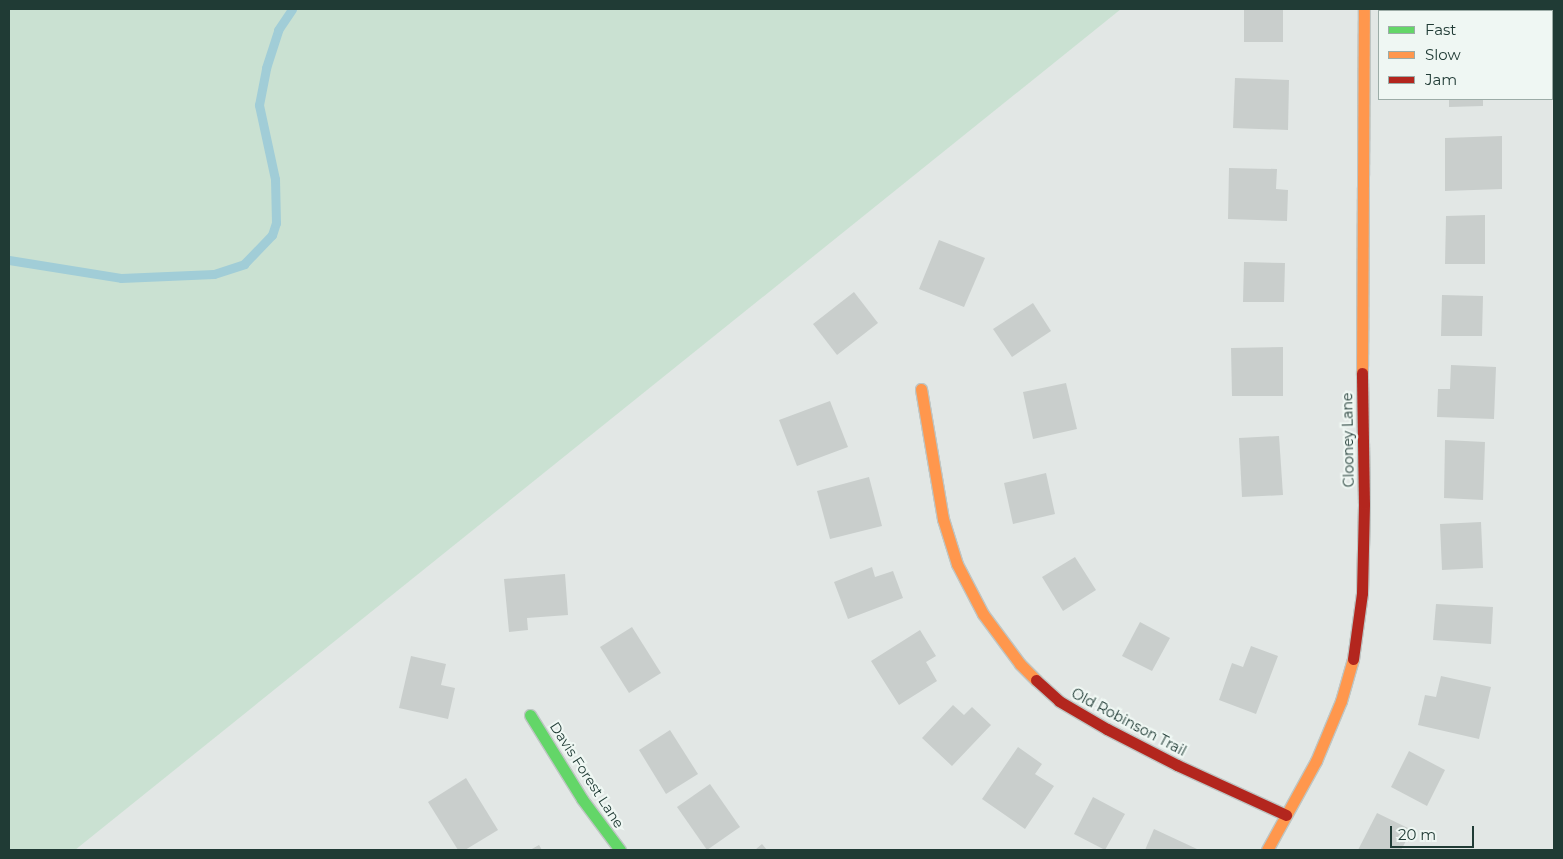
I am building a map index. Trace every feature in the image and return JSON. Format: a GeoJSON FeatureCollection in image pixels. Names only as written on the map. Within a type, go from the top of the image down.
{"type":"FeatureCollection","features":[{"type":"Feature","properties":{"kind":"street","name":"Clooney Lane"},"geometry":{"type":"LineString","coordinates":[[1267,850],[1316,762],[1340,701],[1356,648],[1362,593],[1364,9]]}},
{"type":"Feature","properties":{"kind":"street","name":"Old Robinson Trail"},"geometry":{"type":"LineString","coordinates":[[921,390],[943,519],[957,564],[983,614],[1020,664],[1059,701],[1107,729],[1177,765],[1286,815]]}},
{"type":"Feature","properties":{"kind":"street","name":"Davis Forest Lane"},"geometry":{"type":"LineString","coordinates":[[530,715],[582,799],[620,850]]}},
{"type":"Feature","properties":{"kind":"green space"},"geometry":{"type":"Polygon","coordinates":[[[9,9],[1121,9],[75,850],[9,850],[9,9]]]}},
{"type":"Feature","properties":{"kind":"green space"},"geometry":{"type":"Polygon","coordinates":[[[1554,9],[1554,44],[1553,10],[1528,10],[1554,9]]]}},
{"type":"Feature","properties":{"kind":"building"},"geometry":{"type":"Polygon","coordinates":[[[1244,9],[1283,9],[1283,42],[1244,42],[1244,9]]]}},
{"type":"Feature","properties":{"kind":"building"},"geometry":{"type":"Polygon","coordinates":[[[1235,78],[1289,80],[1288,130],[1233,128],[1235,78]]]}},
{"type":"Feature","properties":{"kind":"building"},"geometry":{"type":"Polygon","coordinates":[[[1449,100],[1483,100],[1483,106],[1449,107],[1449,100]]]}},
{"type":"Feature","properties":{"kind":"building"},"geometry":{"type":"Polygon","coordinates":[[[1502,136],[1502,189],[1445,191],[1445,138],[1502,136]]]}},
{"type":"Feature","properties":{"kind":"building"},"geometry":{"type":"Polygon","coordinates":[[[1229,168],[1277,169],[1276,189],[1288,190],[1287,221],[1228,219],[1229,168]]]}},
{"type":"Feature","properties":{"kind":"building"},"geometry":{"type":"Polygon","coordinates":[[[1485,215],[1485,264],[1445,264],[1446,216],[1485,215]]]}},
{"type":"Feature","properties":{"kind":"building"},"geometry":{"type":"Polygon","coordinates":[[[939,240],[985,258],[964,307],[919,289],[939,240]]]}},
{"type":"Feature","properties":{"kind":"building"},"geometry":{"type":"Polygon","coordinates":[[[1244,262],[1285,263],[1284,302],[1243,302],[1244,262]]]}},
{"type":"Feature","properties":{"kind":"building"},"geometry":{"type":"Polygon","coordinates":[[[854,292],[878,323],[837,355],[813,324],[854,292]]]}},
{"type":"Feature","properties":{"kind":"building"},"geometry":{"type":"Polygon","coordinates":[[[1442,295],[1483,296],[1482,336],[1441,336],[1442,295]]]}},
{"type":"Feature","properties":{"kind":"building"},"geometry":{"type":"Polygon","coordinates":[[[1033,303],[1051,331],[1012,357],[993,329],[1033,303]]]}},
{"type":"Feature","properties":{"kind":"building"},"geometry":{"type":"Polygon","coordinates":[[[1283,347],[1283,396],[1232,396],[1231,348],[1283,347]]]}},
{"type":"Feature","properties":{"kind":"building"},"geometry":{"type":"Polygon","coordinates":[[[1451,365],[1496,367],[1494,419],[1437,417],[1438,389],[1450,389],[1451,365]]]}},
{"type":"Feature","properties":{"kind":"building"},"geometry":{"type":"Polygon","coordinates":[[[1066,383],[1077,429],[1033,439],[1023,392],[1066,383]]]}},
{"type":"Feature","properties":{"kind":"building"},"geometry":{"type":"Polygon","coordinates":[[[830,401],[848,447],[797,466],[779,420],[830,401]]]}},
{"type":"Feature","properties":{"kind":"building"},"geometry":{"type":"Polygon","coordinates":[[[1279,436],[1283,495],[1242,497],[1239,438],[1279,436]]]}},
{"type":"Feature","properties":{"kind":"building"},"geometry":{"type":"Polygon","coordinates":[[[1445,440],[1485,442],[1483,500],[1444,498],[1445,440]]]}},
{"type":"Feature","properties":{"kind":"building"},"geometry":{"type":"Polygon","coordinates":[[[1046,473],[1055,514],[1013,524],[1004,483],[1046,473]]]}},
{"type":"Feature","properties":{"kind":"building"},"geometry":{"type":"Polygon","coordinates":[[[869,477],[882,526],[830,539],[817,491],[869,477]]]}},
{"type":"Feature","properties":{"kind":"building"},"geometry":{"type":"Polygon","coordinates":[[[1481,522],[1483,568],[1442,570],[1440,524],[1481,522]]]}},
{"type":"Feature","properties":{"kind":"building"},"geometry":{"type":"Polygon","coordinates":[[[1075,557],[1096,590],[1063,611],[1042,577],[1075,557]]]}},
{"type":"Feature","properties":{"kind":"building"},"geometry":{"type":"Polygon","coordinates":[[[872,567],[875,577],[893,571],[903,598],[848,619],[834,582],[872,567]]]}},
{"type":"Feature","properties":{"kind":"building"},"geometry":{"type":"Polygon","coordinates":[[[565,574],[568,615],[527,618],[528,630],[509,632],[504,579],[565,574]]]}},
{"type":"Feature","properties":{"kind":"building"},"geometry":{"type":"Polygon","coordinates":[[[1436,604],[1493,607],[1491,644],[1433,640],[1436,604]]]}},
{"type":"Feature","properties":{"kind":"building"},"geometry":{"type":"Polygon","coordinates":[[[1140,622],[1170,638],[1152,671],[1122,656],[1140,622]]]}},
{"type":"Feature","properties":{"kind":"building"},"geometry":{"type":"Polygon","coordinates":[[[632,627],[661,673],[629,693],[600,647],[632,627]]]}},
{"type":"Feature","properties":{"kind":"building"},"geometry":{"type":"Polygon","coordinates":[[[920,630],[936,656],[926,662],[937,681],[899,705],[871,661],[920,630]]]}},
{"type":"Feature","properties":{"kind":"building"},"geometry":{"type":"Polygon","coordinates":[[[1251,646],[1278,656],[1256,714],[1219,700],[1232,663],[1243,667],[1251,646]]]}},
{"type":"Feature","properties":{"kind":"building"},"geometry":{"type":"Polygon","coordinates":[[[411,656],[446,664],[441,685],[455,688],[448,719],[399,708],[411,656]]]}},
{"type":"Feature","properties":{"kind":"building"},"geometry":{"type":"Polygon","coordinates":[[[1441,676],[1491,687],[1479,739],[1418,725],[1425,695],[1436,697],[1441,676]]]}},
{"type":"Feature","properties":{"kind":"building"},"geometry":{"type":"Polygon","coordinates":[[[953,705],[964,715],[972,707],[991,725],[952,766],[922,738],[953,705]]]}},
{"type":"Feature","properties":{"kind":"building"},"geometry":{"type":"Polygon","coordinates":[[[670,730],[698,774],[666,794],[639,750],[670,730]]]}},
{"type":"Feature","properties":{"kind":"building"},"geometry":{"type":"Polygon","coordinates":[[[1018,747],[1042,764],[1035,774],[1054,786],[1025,829],[982,799],[1018,747]]]}},
{"type":"Feature","properties":{"kind":"building"},"geometry":{"type":"Polygon","coordinates":[[[1409,751],[1445,770],[1427,806],[1391,787],[1409,751]]]}},
{"type":"Feature","properties":{"kind":"building"},"geometry":{"type":"Polygon","coordinates":[[[466,778],[498,830],[465,850],[458,850],[428,802],[466,778]]]}},
{"type":"Feature","properties":{"kind":"building"},"geometry":{"type":"Polygon","coordinates":[[[710,784],[740,827],[707,850],[677,807],[710,784]]]}},
{"type":"Feature","properties":{"kind":"building"},"geometry":{"type":"Polygon","coordinates":[[[1093,797],[1125,814],[1105,850],[1074,834],[1093,797]]]}},
{"type":"Feature","properties":{"kind":"building"},"geometry":{"type":"Polygon","coordinates":[[[1377,813],[1412,830],[1401,850],[1358,850],[1377,813]]]}},
{"type":"Feature","properties":{"kind":"building"},"geometry":{"type":"Polygon","coordinates":[[[1154,829],[1197,849],[1197,850],[1145,850],[1154,829]]]}},
{"type":"Feature","properties":{"kind":"building"},"geometry":{"type":"Polygon","coordinates":[[[762,844],[767,850],[755,850],[762,844]]]}},
{"type":"Feature","properties":{"kind":"building"},"geometry":{"type":"Polygon","coordinates":[[[539,845],[542,850],[530,850],[539,845]]]}},
{"type":"Feature","properties":{"kind":"waterway"},"geometry":{"type":"LineString","coordinates":[[9,260],[121,278],[214,274],[244,264],[272,235],[276,223],[275,179],[259,105],[266,68],[278,30],[292,9]]}},
{"type":"Feature","properties":{"kind":"traffic: fast"},"geometry":{"type":"LineString","coordinates":[[530,715],[582,799],[620,850]]}},
{"type":"Feature","properties":{"kind":"traffic: slow"},"geometry":{"type":"LineString","coordinates":[[1362,373],[1364,9]]}},
{"type":"Feature","properties":{"kind":"traffic: slow"},"geometry":{"type":"LineString","coordinates":[[921,389],[943,519],[957,564],[983,614],[1020,664],[1036,680]]}},
{"type":"Feature","properties":{"kind":"traffic: slow"},"geometry":{"type":"LineString","coordinates":[[1267,850],[1316,761],[1341,701],[1353,659]]}},
{"type":"Feature","properties":{"kind":"traffic: jam"},"geometry":{"type":"LineString","coordinates":[[1353,659],[1362,593],[1364,504],[1362,373]]}},
{"type":"Feature","properties":{"kind":"traffic: jam"},"geometry":{"type":"LineString","coordinates":[[1036,680],[1059,701],[1107,729],[1177,765],[1286,815]]}}]}
